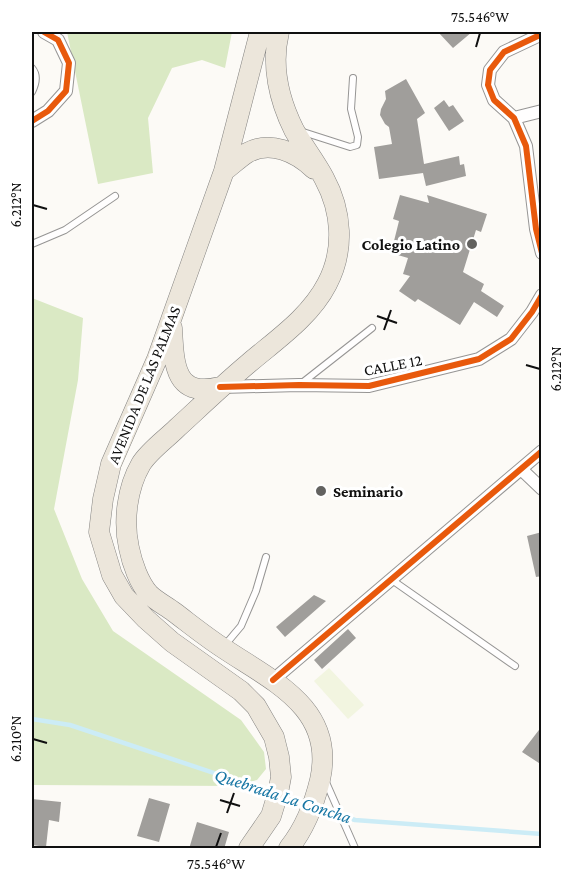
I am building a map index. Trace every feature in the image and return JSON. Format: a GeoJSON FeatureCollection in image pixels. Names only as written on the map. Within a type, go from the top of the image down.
{"type":"FeatureCollection","features":[{"type":"Feature","properties":{"kind":"main road","name":"AVENIDA DE LAS PALMAS"},"geometry":{"type":"LineString","coordinates":[[249,849],[271,816],[281,777],[274,737],[256,706],[241,690],[172,642],[146,620],[124,596],[112,575],[99,532],[111,464],[172,320],[224,171],[260,32]]}},
{"type":"Feature","properties":{"kind":"main road","name":"AVENIDA DE LAS PALMAS"},"geometry":{"type":"LineString","coordinates":[[279,32],[276,74],[280,93],[294,130],[324,179],[335,203],[340,244],[334,271],[326,287],[298,321],[220,387],[142,463],[130,493],[126,518],[128,546],[149,594],[223,648],[273,680],[305,708],[317,727],[323,747],[320,782],[309,817],[289,849]]}},
{"type":"Feature","properties":{"kind":"main road"},"geometry":{"type":"LineString","coordinates":[[224,171],[247,153],[265,147],[286,150],[305,161],[324,179]]}},
{"type":"Feature","properties":{"kind":"main road"},"geometry":{"type":"LineString","coordinates":[[172,320],[174,360],[179,375],[189,386],[204,391],[220,387]]}},
{"type":"Feature","properties":{"kind":"street"},"geometry":{"type":"LineString","coordinates":[[32,121],[48,111],[66,91],[69,63],[58,40],[44,32]]}},
{"type":"Feature","properties":{"kind":"street"},"geometry":{"type":"LineString","coordinates":[[542,34],[504,51],[490,70],[488,85],[494,100],[514,118],[526,146],[536,229],[542,253]]}},
{"type":"Feature","properties":{"kind":"street"},"geometry":{"type":"LineString","coordinates":[[514,118],[542,111]]}},
{"type":"Feature","properties":{"kind":"street","name":"CALLE 12"},"geometry":{"type":"LineString","coordinates":[[220,387],[369,386],[479,358],[510,339],[532,312],[542,295]]}},
{"type":"Feature","properties":{"kind":"street"},"geometry":{"type":"LineString","coordinates":[[273,680],[542,451]]}},
{"type":"Feature","properties":{"kind":"street"},"geometry":{"type":"LineString","coordinates":[[520,469],[542,489]]}},
{"type":"Feature","properties":{"kind":"lane"},"geometry":{"type":"LineString","coordinates":[[32,68],[36,82],[32,92]]}},
{"type":"Feature","properties":{"kind":"lane"},"geometry":{"type":"LineString","coordinates":[[294,130],[350,147],[357,145],[358,137],[351,109],[353,78]]}},
{"type":"Feature","properties":{"kind":"lane"},"geometry":{"type":"LineString","coordinates":[[32,244],[65,230],[115,196]]}},
{"type":"Feature","properties":{"kind":"lane"},"geometry":{"type":"LineString","coordinates":[[299,385],[372,328]]}},
{"type":"Feature","properties":{"kind":"lane"},"geometry":{"type":"LineString","coordinates":[[223,648],[241,626],[267,557]]}},
{"type":"Feature","properties":{"kind":"lane"},"geometry":{"type":"LineString","coordinates":[[391,580],[514,666]]}},
{"type":"Feature","properties":{"kind":"lane"},"geometry":{"type":"LineString","coordinates":[[320,782],[355,849]]}},
{"type":"Feature","properties":{"kind":"green space"},"geometry":{"type":"Polygon","coordinates":[[[67,32],[232,32],[225,68],[202,60],[172,68],[148,118],[153,173],[98,184],[67,32]]]}},
{"type":"Feature","properties":{"kind":"green space"},"geometry":{"type":"Polygon","coordinates":[[[32,298],[83,318],[78,380],[54,509],[82,579],[113,631],[241,720],[264,752],[266,769],[257,780],[235,786],[32,785],[32,298]]]}},
{"type":"Feature","properties":{"kind":"green space"},"geometry":{"type":"Polygon","coordinates":[[[329,668],[364,705],[348,719],[314,681],[329,668]]]}},
{"type":"Feature","properties":{"kind":"building"},"geometry":{"type":"Polygon","coordinates":[[[438,32],[472,32],[453,48],[438,32]]]}},
{"type":"Feature","properties":{"kind":"building"},"geometry":{"type":"Polygon","coordinates":[[[406,79],[425,113],[417,119],[424,164],[459,156],[460,165],[464,164],[466,176],[426,186],[423,173],[379,179],[374,147],[392,144],[389,127],[380,115],[386,99],[385,91],[406,79]]]}},
{"type":"Feature","properties":{"kind":"building"},"geometry":{"type":"Polygon","coordinates":[[[444,100],[449,107],[453,105],[464,121],[449,131],[434,108],[444,100]]]}},
{"type":"Feature","properties":{"kind":"building"},"geometry":{"type":"Polygon","coordinates":[[[400,195],[429,203],[427,195],[487,214],[481,232],[476,230],[463,272],[484,284],[481,291],[504,306],[497,317],[474,302],[460,325],[418,299],[415,302],[399,291],[410,276],[403,274],[408,258],[391,253],[399,221],[393,219],[400,195]]]}},
{"type":"Feature","properties":{"kind":"building"},"geometry":{"type":"Polygon","coordinates":[[[542,532],[542,576],[536,577],[527,536],[542,532]]]}},
{"type":"Feature","properties":{"kind":"building"},"geometry":{"type":"Polygon","coordinates":[[[314,595],[326,601],[285,637],[276,627],[314,595]]]}},
{"type":"Feature","properties":{"kind":"building"},"geometry":{"type":"Polygon","coordinates":[[[348,629],[356,638],[322,669],[314,660],[348,629]]]}},
{"type":"Feature","properties":{"kind":"building"},"geometry":{"type":"Polygon","coordinates":[[[542,726],[542,765],[522,752],[542,726]]]}},
{"type":"Feature","properties":{"kind":"building"},"geometry":{"type":"Polygon","coordinates":[[[149,798],[170,804],[159,842],[137,836],[149,798]]]}},
{"type":"Feature","properties":{"kind":"building"},"geometry":{"type":"Polygon","coordinates":[[[32,799],[61,802],[59,822],[49,820],[46,847],[32,845],[32,799]]]}},
{"type":"Feature","properties":{"kind":"building"},"geometry":{"type":"Polygon","coordinates":[[[197,822],[229,832],[224,849],[189,849],[197,822]]]}},
{"type":"Feature","properties":{"kind":"waterway","name":"Quebrada La Concha"},"geometry":{"type":"LineString","coordinates":[[32,719],[70,725],[274,793]]}},
{"type":"Feature","properties":{"kind":"waterway","name":"Quebrada La Concha"},"geometry":{"type":"LineString","coordinates":[[282,796],[308,805]]}},
{"type":"Feature","properties":{"kind":"waterway","name":"Quebrada La Concha"},"geometry":{"type":"LineString","coordinates":[[316,807],[355,820],[542,834]]}},
{"type":"Feature","properties":{"kind":"cycle path"},"geometry":{"type":"LineString","coordinates":[[32,121],[48,111],[66,91],[69,63],[58,40],[44,32]]}},
{"type":"Feature","properties":{"kind":"cycle path"},"geometry":{"type":"LineString","coordinates":[[542,34],[504,52],[490,70],[488,85],[494,100],[514,118],[526,146],[536,229],[542,253]]}},
{"type":"Feature","properties":{"kind":"cycle path"},"geometry":{"type":"LineString","coordinates":[[220,387],[369,386],[479,359],[511,339],[542,295]]}},
{"type":"Feature","properties":{"kind":"cycle path"},"geometry":{"type":"LineString","coordinates":[[273,680],[542,451]]}},
{"type":"Feature","properties":{"kind":"place","name":"Colegio Latino"},"geometry":{"type":"Point","coordinates":[472,244]}},
{"type":"Feature","properties":{"kind":"place","name":"Seminario"},"geometry":{"type":"Point","coordinates":[321,491]}}]}
